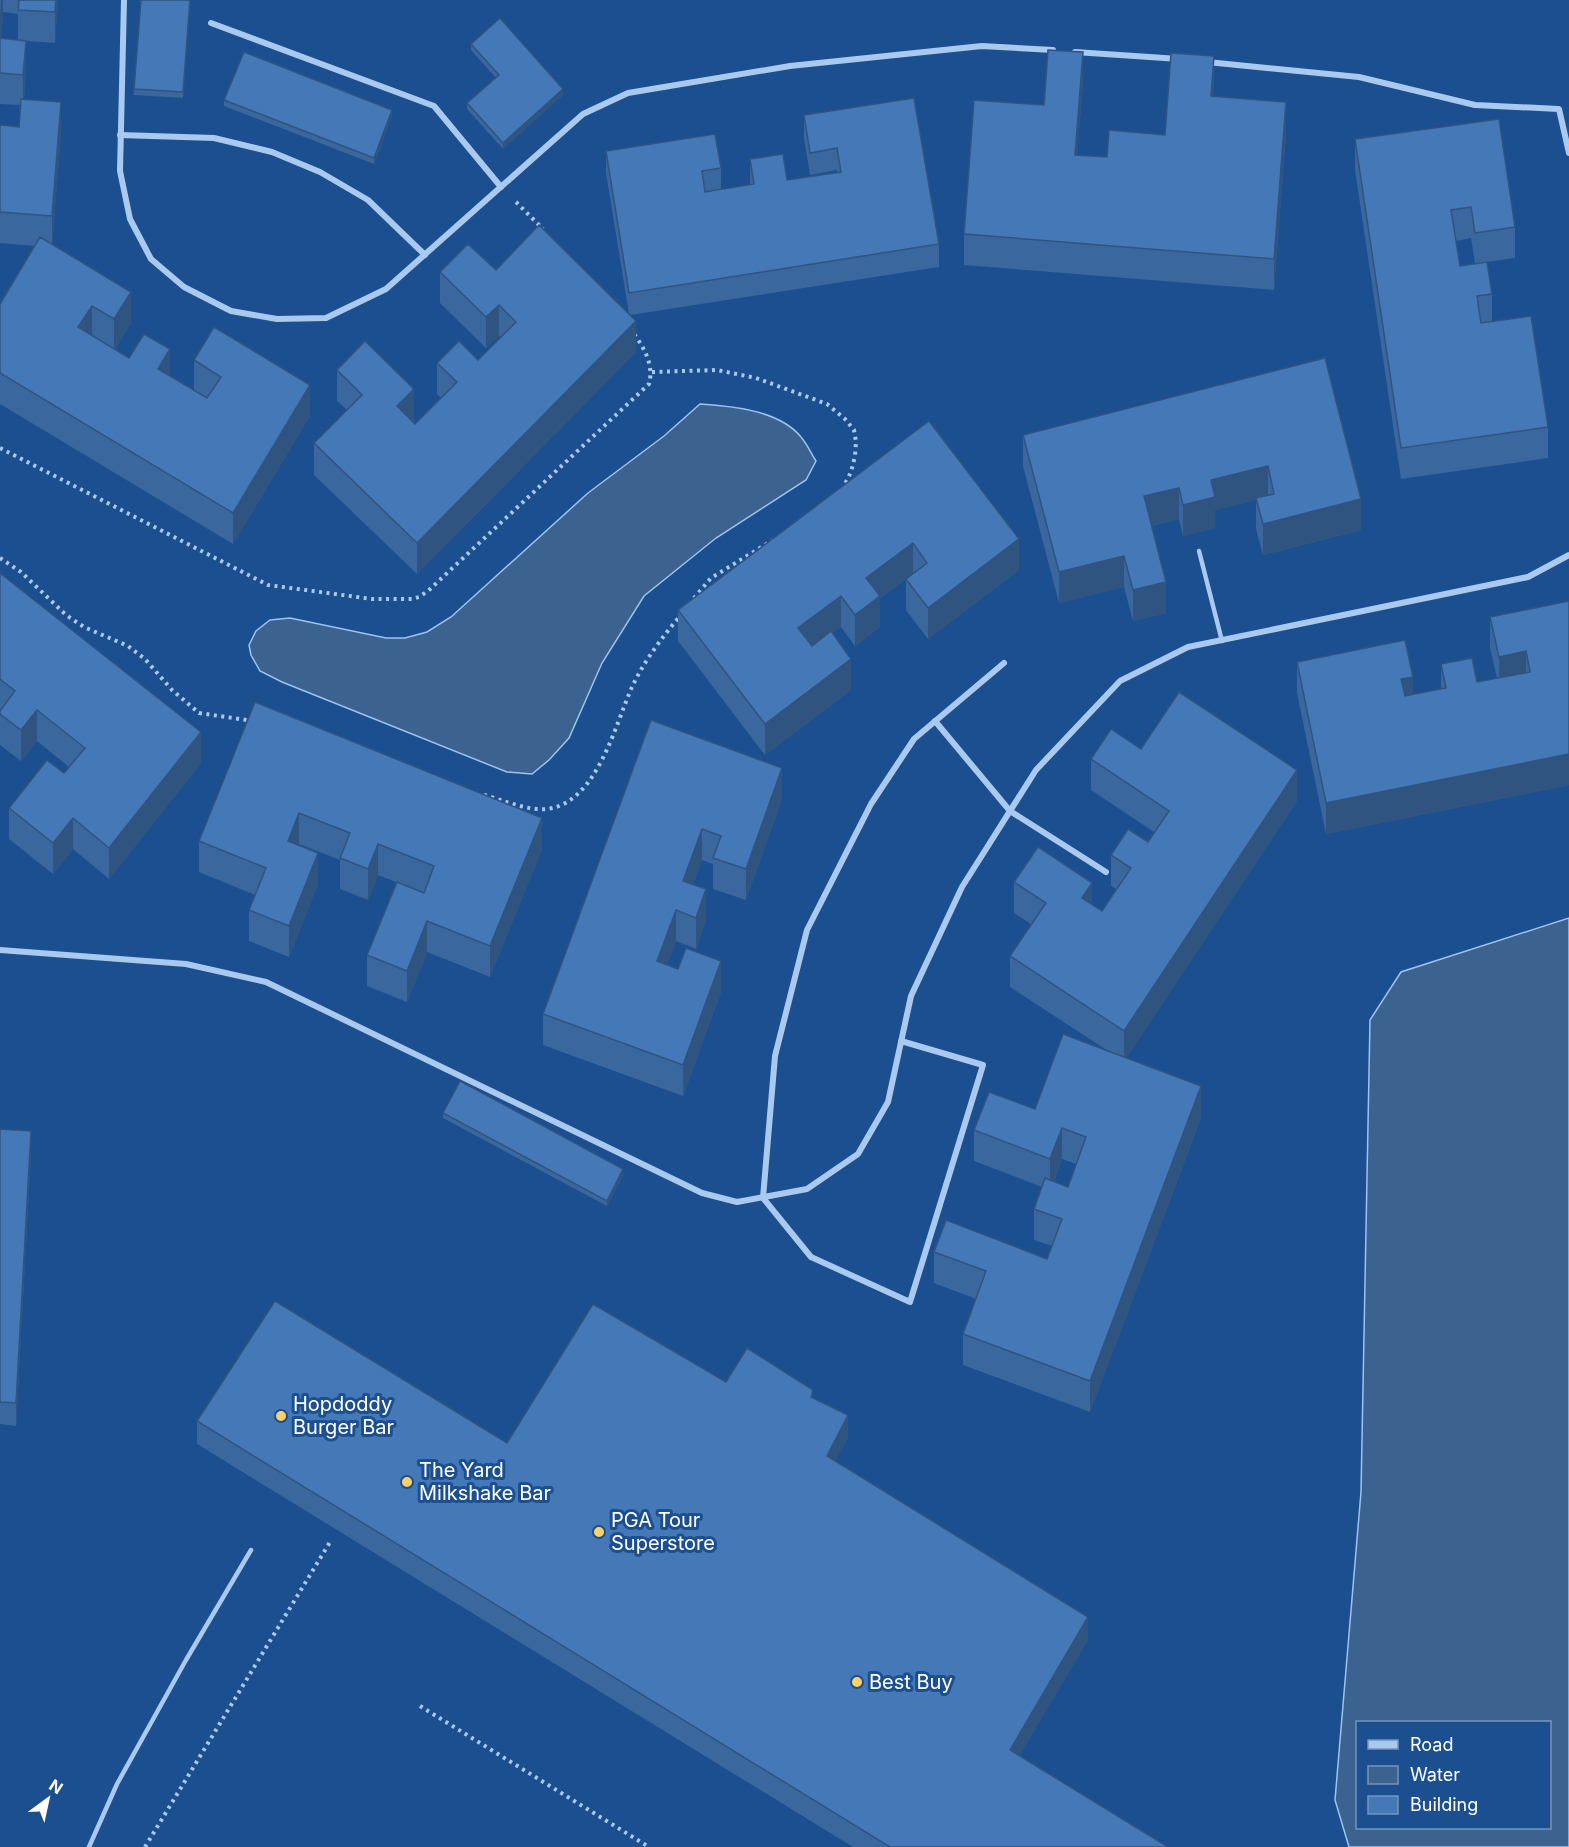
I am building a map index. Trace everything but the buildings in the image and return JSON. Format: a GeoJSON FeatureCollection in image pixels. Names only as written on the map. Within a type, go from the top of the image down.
{"type":"FeatureCollection","features":[{"type":"Feature","properties":{"kind":"street"},"geometry":{"type":"LineString","coordinates":[[124,0],[120,171],[130,219],[151,259],[184,287],[231,311],[277,319],[326,318],[386,290],[583,114],[628,93],[790,66],[982,46],[1192,60]]}},
{"type":"Feature","properties":{"kind":"street"},"geometry":{"type":"LineString","coordinates":[[211,23],[434,106],[501,187]]}},
{"type":"Feature","properties":{"kind":"street"},"geometry":{"type":"LineString","coordinates":[[1203,61],[1359,77],[1475,105],[1559,109],[1569,153]]}},
{"type":"Feature","properties":{"kind":"street"},"geometry":{"type":"LineString","coordinates":[[120,135],[214,138],[272,152],[320,172],[368,200],[425,255]]}},
{"type":"Feature","properties":{"kind":"street"},"geometry":{"type":"LineString","coordinates":[[0,950],[186,964],[266,982],[702,1193],[737,1202],[807,1190],[858,1154],[888,1102],[910,996],[962,887],[1036,770],[1120,681],[1188,647],[1528,577],[1569,555]]}},
{"type":"Feature","properties":{"kind":"street"},"geometry":{"type":"LineString","coordinates":[[901,1041],[983,1065],[910,1302],[812,1257],[763,1198],[775,1056],[807,930],[871,804],[914,739],[1004,663]]}},
{"type":"Feature","properties":{"kind":"street"},"geometry":{"type":"LineString","coordinates":[[935,721],[1010,811],[1106,872]]}},
{"type":"Feature","properties":{"kind":"lane"},"geometry":{"type":"LineString","coordinates":[[1199,551],[1222,640]]}},
{"type":"Feature","properties":{"kind":"lane"},"geometry":{"type":"LineString","coordinates":[[89,1847],[117,1784],[251,1550]]}},
{"type":"Feature","properties":{"kind":"path"},"geometry":{"type":"LineString","coordinates":[[501,187],[551,237]]}},
{"type":"Feature","properties":{"kind":"path"},"geometry":{"type":"LineString","coordinates":[[0,448],[268,585],[372,599],[412,599],[428,591],[650,384],[652,372],[643,345],[629,326]]}},
{"type":"Feature","properties":{"kind":"path"},"geometry":{"type":"LineString","coordinates":[[652,372],[717,370],[756,378],[827,404],[854,430],[856,442],[851,472],[844,488],[837,496]]}},
{"type":"Feature","properties":{"kind":"path"},"geometry":{"type":"LineString","coordinates":[[689,605],[711,578],[774,539]]}},
{"type":"Feature","properties":{"kind":"path"},"geometry":{"type":"LineString","coordinates":[[0,558],[21,572],[75,621],[128,646],[145,659],[172,690],[199,713],[261,723]]}},
{"type":"Feature","properties":{"kind":"path"},"geometry":{"type":"LineString","coordinates":[[477,793],[527,807],[546,809],[570,800],[586,787],[604,754],[633,685],[664,635],[683,613]]}},
{"type":"Feature","properties":{"kind":"path"},"geometry":{"type":"LineString","coordinates":[[145,1847],[330,1542]]}},
{"type":"Feature","properties":{"kind":"path"},"geometry":{"type":"LineString","coordinates":[[420,1706],[649,1847]]}},
{"type":"Feature","properties":{"kind":"water"},"geometry":{"type":"Polygon","coordinates":[[[700,404],[726,406],[768,415],[792,428],[801,437],[816,461],[806,480],[716,538],[644,596],[602,663],[569,738],[549,760],[532,774],[507,772],[282,682],[260,671],[251,655],[249,645],[256,631],[270,620],[290,618],[386,638],[405,638],[427,632],[451,617],[588,493],[664,436],[700,404]]]}},
{"type":"Feature","properties":{"kind":"water"},"geometry":{"type":"Polygon","coordinates":[[[1569,918],[1569,1847],[1349,1847],[1335,1800],[1361,1492],[1370,1020],[1401,972],[1569,918]]]}},
{"type":"Feature","properties":{"kind":"place","name":"Hopdoddy Burger Bar"},"geometry":{"type":"Point","coordinates":[281,1416]}},
{"type":"Feature","properties":{"kind":"place","name":"The Yard Milkshake Bar"},"geometry":{"type":"Point","coordinates":[407,1482]}},
{"type":"Feature","properties":{"kind":"place","name":"PGA Tour Superstore"},"geometry":{"type":"Point","coordinates":[599,1532]}},
{"type":"Feature","properties":{"kind":"place","name":"Best Buy"},"geometry":{"type":"Point","coordinates":[857,1682]}}]}
